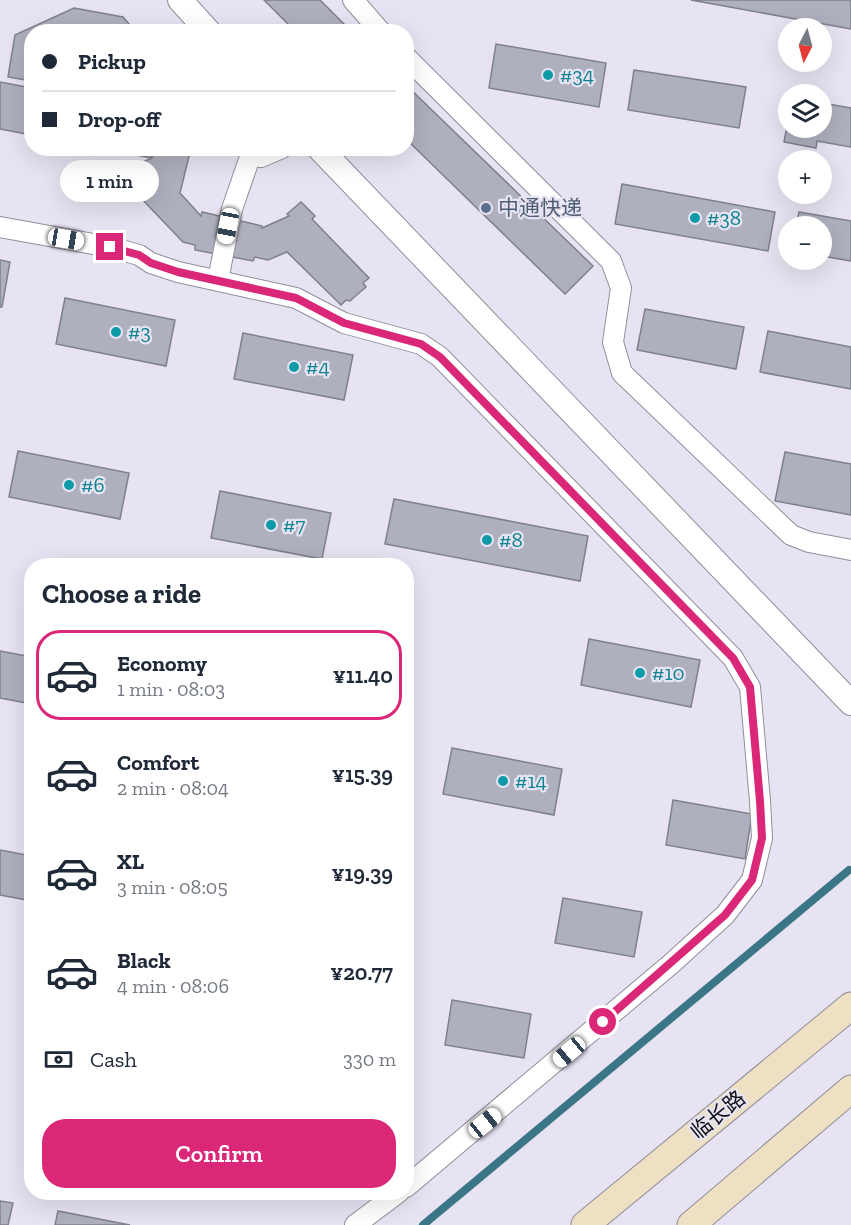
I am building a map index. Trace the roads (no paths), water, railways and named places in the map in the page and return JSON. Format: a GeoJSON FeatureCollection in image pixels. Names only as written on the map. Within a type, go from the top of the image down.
{"type":"FeatureCollection","features":[{"type":"Feature","properties":{"kind":"main road","name":"临长路"},"geometry":{"type":"LineString","coordinates":[[585,1225],[851,1006]]}},
{"type":"Feature","properties":{"kind":"main road"},"geometry":{"type":"LineString","coordinates":[[691,1225],[851,1089]]}},
{"type":"Feature","properties":{"kind":"street"},"geometry":{"type":"LineString","coordinates":[[180,0],[202,24]]}},
{"type":"Feature","properties":{"kind":"street"},"geometry":{"type":"LineString","coordinates":[[353,0],[374,24]]}},
{"type":"Feature","properties":{"kind":"street"},"geometry":{"type":"LineString","coordinates":[[414,65],[611,261],[621,288],[613,342],[622,373],[792,535],[809,542],[851,550]]}},
{"type":"Feature","properties":{"kind":"street"},"geometry":{"type":"LineString","coordinates":[[218,280],[232,209],[249,156]]}},
{"type":"Feature","properties":{"kind":"street"},"geometry":{"type":"LineString","coordinates":[[327,156],[851,703]]}},
{"type":"Feature","properties":{"kind":"street"},"geometry":{"type":"LineString","coordinates":[[0,227],[110,247],[139,255],[151,263],[178,272],[296,298],[344,323],[421,344],[440,357],[733,658],[750,687],[762,838],[752,880],[725,915],[671,964],[414,1179]]}},
{"type":"Feature","properties":{"kind":"street"},"geometry":{"type":"LineString","coordinates":[[355,1225],[388,1200]]}},
{"type":"Feature","properties":{"kind":"waterway"},"geometry":{"type":"LineString","coordinates":[[423,1225],[849,870]]}},
{"type":"Feature","properties":{"kind":"place","name":"#34"},"geometry":{"type":"Point","coordinates":[548,75]}},
{"type":"Feature","properties":{"kind":"place","name":"中通快递"},"geometry":{"type":"Point","coordinates":[486,208]}},
{"type":"Feature","properties":{"kind":"place","name":"#38"},"geometry":{"type":"Point","coordinates":[695,218]}},
{"type":"Feature","properties":{"kind":"place","name":"#3"},"geometry":{"type":"Point","coordinates":[116,332]}},
{"type":"Feature","properties":{"kind":"place","name":"#4"},"geometry":{"type":"Point","coordinates":[294,367]}},
{"type":"Feature","properties":{"kind":"place","name":"#6"},"geometry":{"type":"Point","coordinates":[69,485]}},
{"type":"Feature","properties":{"kind":"place","name":"#7"},"geometry":{"type":"Point","coordinates":[271,525]}},
{"type":"Feature","properties":{"kind":"place","name":"#8"},"geometry":{"type":"Point","coordinates":[487,540]}},
{"type":"Feature","properties":{"kind":"place","name":"#10"},"geometry":{"type":"Point","coordinates":[640,673]}},
{"type":"Feature","properties":{"kind":"place","name":"#14"},"geometry":{"type":"Point","coordinates":[503,781]}}]}
